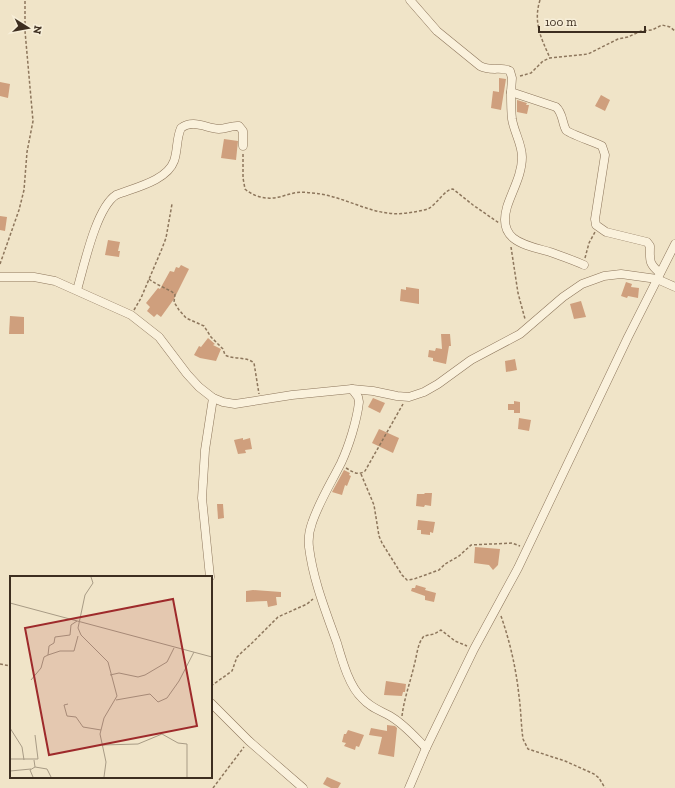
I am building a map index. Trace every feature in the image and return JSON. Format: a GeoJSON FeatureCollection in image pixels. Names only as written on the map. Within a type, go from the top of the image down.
{"type":"FeatureCollection","features":[{"type":"Feature","properties":{"kind":"street"},"geometry":{"type":"LineString","coordinates":[[410,0],[437,31],[480,66],[488,70],[508,69],[512,73],[512,119],[520,143],[522,158],[518,177],[506,212],[509,232],[520,244],[559,255],[584,265]]}},
{"type":"Feature","properties":{"kind":"street"},"geometry":{"type":"LineString","coordinates":[[511,92],[556,107],[561,112],[566,130],[569,133],[597,143],[604,150],[605,161],[595,219],[596,226],[606,232],[647,242],[650,246],[649,255],[653,267],[659,276],[675,287]]}},
{"type":"Feature","properties":{"kind":"street"},"geometry":{"type":"LineString","coordinates":[[77,290],[88,250],[109,199],[159,178],[168,172],[175,160],[177,140],[181,128],[190,124],[219,129],[239,126],[243,131],[243,146]]}},
{"type":"Feature","properties":{"kind":"street"},"geometry":{"type":"LineString","coordinates":[[409,788],[426,748],[474,649],[527,548],[675,244]]}},
{"type":"Feature","properties":{"kind":"street"},"geometry":{"type":"LineString","coordinates":[[0,277],[34,277],[47,279],[77,290],[131,315],[159,337],[187,374],[199,387],[213,398],[223,402],[235,404],[292,395],[352,389],[409,397],[424,392],[438,384],[471,360],[507,342],[528,327],[563,297],[582,284],[604,276],[621,274],[659,276]]}},
{"type":"Feature","properties":{"kind":"street"},"geometry":{"type":"LineString","coordinates":[[352,389],[358,397],[359,406],[345,453],[326,488],[308,533],[313,569],[341,657],[353,685],[361,698],[374,709],[401,724],[426,748]]}},
{"type":"Feature","properties":{"kind":"street"},"geometry":{"type":"LineString","coordinates":[[210,576],[202,498],[205,450],[213,398]]}},
{"type":"Feature","properties":{"kind":"street"},"geometry":{"type":"LineString","coordinates":[[212,704],[249,741],[304,788]]}},
{"type":"Feature","properties":{"kind":"path"},"geometry":{"type":"LineString","coordinates":[[0,264],[19,210],[24,190],[27,152],[32,121],[25,31],[25,0]]}},
{"type":"Feature","properties":{"kind":"path"},"geometry":{"type":"LineString","coordinates":[[540,0],[536,17],[537,26],[550,58]]}},
{"type":"Feature","properties":{"kind":"path"},"geometry":{"type":"LineString","coordinates":[[512,78],[531,73],[543,61],[550,58],[588,54],[618,39],[628,37],[641,31],[652,30],[662,25],[670,27],[675,31]]}},
{"type":"Feature","properties":{"kind":"path"},"geometry":{"type":"LineString","coordinates":[[243,146],[243,178],[245,190],[252,195],[260,197],[272,199],[293,193],[313,193],[338,198],[367,210],[380,213],[405,214],[428,208],[439,200],[448,189],[454,189],[509,232],[518,293],[528,327]]}},
{"type":"Feature","properties":{"kind":"path"},"geometry":{"type":"LineString","coordinates":[[131,315],[142,298],[166,238],[172,204]]}},
{"type":"Feature","properties":{"kind":"path"},"geometry":{"type":"LineString","coordinates":[[584,265],[589,243],[593,234],[599,228]]}},
{"type":"Feature","properties":{"kind":"path"},"geometry":{"type":"LineString","coordinates":[[149,279],[159,287],[165,287],[175,294],[174,302],[180,310],[190,320],[204,326],[211,337],[223,349],[225,355],[254,363],[260,401]]}},
{"type":"Feature","properties":{"kind":"path"},"geometry":{"type":"LineString","coordinates":[[361,474],[370,464],[396,415],[409,397]]}},
{"type":"Feature","properties":{"kind":"path"},"geometry":{"type":"LineString","coordinates":[[340,463],[352,472],[361,474]]}},
{"type":"Feature","properties":{"kind":"path"},"geometry":{"type":"LineString","coordinates":[[361,474],[374,505],[379,536],[382,543],[402,575],[407,580],[414,580],[439,570],[445,564],[459,556],[471,545],[515,543],[527,548]]}},
{"type":"Feature","properties":{"kind":"path"},"geometry":{"type":"LineString","coordinates":[[212,685],[232,671],[237,657],[278,617],[306,604],[320,594]]}},
{"type":"Feature","properties":{"kind":"path"},"geometry":{"type":"LineString","coordinates":[[497,605],[508,638],[515,666],[520,696],[523,740],[525,746],[534,752],[565,761],[594,774],[599,778],[605,788]]}},
{"type":"Feature","properties":{"kind":"path"},"geometry":{"type":"LineString","coordinates":[[401,724],[404,702],[418,646],[424,636],[434,634],[441,630],[455,641],[474,649]]}},
{"type":"Feature","properties":{"kind":"path"},"geometry":{"type":"LineString","coordinates":[[0,664],[10,666]]}},
{"type":"Feature","properties":{"kind":"path"},"geometry":{"type":"LineString","coordinates":[[212,788],[249,741]]}},
{"type":"Feature","properties":{"kind":"building"},"geometry":{"type":"Polygon","coordinates":[[[499,78],[506,79],[501,110],[491,108],[493,91],[499,92],[499,78]]]}},
{"type":"Feature","properties":{"kind":"building"},"geometry":{"type":"Polygon","coordinates":[[[0,82],[10,84],[8,98],[0,96],[0,82]]]}},
{"type":"Feature","properties":{"kind":"building"},"geometry":{"type":"Polygon","coordinates":[[[601,95],[610,100],[605,111],[595,106],[601,95]]]}},
{"type":"Feature","properties":{"kind":"building"},"geometry":{"type":"Polygon","coordinates":[[[517,100],[529,105],[527,114],[517,112],[517,100]]]}},
{"type":"Feature","properties":{"kind":"building"},"geometry":{"type":"Polygon","coordinates":[[[224,139],[238,141],[236,160],[221,158],[224,139]]]}},
{"type":"Feature","properties":{"kind":"building"},"geometry":{"type":"Polygon","coordinates":[[[0,216],[7,217],[5,231],[0,230],[0,216]]]}},
{"type":"Feature","properties":{"kind":"building"},"geometry":{"type":"Polygon","coordinates":[[[108,240],[120,242],[118,251],[120,251],[119,257],[105,255],[108,240]]]}},
{"type":"Feature","properties":{"kind":"building"},"geometry":{"type":"Polygon","coordinates":[[[181,265],[189,269],[174,299],[161,317],[157,314],[154,317],[147,311],[150,307],[146,303],[158,288],[160,289],[170,271],[174,272],[176,267],[179,268],[181,265]]]}},
{"type":"Feature","properties":{"kind":"building"},"geometry":{"type":"Polygon","coordinates":[[[626,282],[632,284],[631,287],[639,288],[638,298],[628,296],[627,298],[621,296],[626,282]]]}},
{"type":"Feature","properties":{"kind":"building"},"geometry":{"type":"Polygon","coordinates":[[[406,287],[419,289],[419,304],[400,301],[401,289],[406,290],[406,287]]]}},
{"type":"Feature","properties":{"kind":"building"},"geometry":{"type":"Polygon","coordinates":[[[581,301],[586,317],[574,319],[570,304],[581,301]]]}},
{"type":"Feature","properties":{"kind":"building"},"geometry":{"type":"Polygon","coordinates":[[[10,316],[24,317],[24,334],[9,334],[10,316]]]}},
{"type":"Feature","properties":{"kind":"building"},"geometry":{"type":"Polygon","coordinates":[[[441,334],[450,334],[451,346],[449,346],[446,364],[433,361],[433,358],[428,357],[429,350],[435,351],[436,348],[442,349],[441,334]]]}},
{"type":"Feature","properties":{"kind":"building"},"geometry":{"type":"Polygon","coordinates":[[[208,338],[215,344],[213,345],[221,349],[216,361],[200,358],[194,355],[199,346],[201,347],[208,338]]]}},
{"type":"Feature","properties":{"kind":"building"},"geometry":{"type":"Polygon","coordinates":[[[515,359],[517,370],[506,372],[505,361],[515,359]]]}},
{"type":"Feature","properties":{"kind":"building"},"geometry":{"type":"Polygon","coordinates":[[[373,398],[385,403],[380,413],[368,407],[373,398]]]}},
{"type":"Feature","properties":{"kind":"building"},"geometry":{"type":"Polygon","coordinates":[[[514,401],[520,402],[520,413],[514,413],[514,410],[508,410],[508,404],[514,404],[514,401]]]}},
{"type":"Feature","properties":{"kind":"building"},"geometry":{"type":"Polygon","coordinates":[[[519,418],[531,420],[529,431],[518,429],[519,418]]]}},
{"type":"Feature","properties":{"kind":"building"},"geometry":{"type":"Polygon","coordinates":[[[379,429],[399,438],[393,453],[372,443],[379,429]]]}},
{"type":"Feature","properties":{"kind":"building"},"geometry":{"type":"Polygon","coordinates":[[[243,438],[243,440],[250,438],[252,449],[245,450],[246,453],[238,454],[234,440],[243,438]]]}},
{"type":"Feature","properties":{"kind":"building"},"geometry":{"type":"Polygon","coordinates":[[[344,470],[350,473],[349,475],[351,476],[347,486],[345,485],[342,495],[332,492],[344,470]]]}},
{"type":"Feature","properties":{"kind":"building"},"geometry":{"type":"Polygon","coordinates":[[[432,493],[431,506],[416,506],[417,494],[432,493]]]}},
{"type":"Feature","properties":{"kind":"building"},"geometry":{"type":"Polygon","coordinates":[[[217,504],[223,504],[224,518],[218,519],[217,504]]]}},
{"type":"Feature","properties":{"kind":"building"},"geometry":{"type":"Polygon","coordinates":[[[418,520],[435,522],[433,533],[430,532],[430,535],[421,534],[421,530],[417,530],[418,520]]]}},
{"type":"Feature","properties":{"kind":"building"},"geometry":{"type":"Polygon","coordinates":[[[475,547],[500,549],[498,565],[493,570],[489,565],[474,563],[475,547]]]}},
{"type":"Feature","properties":{"kind":"building"},"geometry":{"type":"Polygon","coordinates":[[[416,585],[426,588],[425,590],[436,593],[434,602],[425,600],[425,596],[411,591],[416,585]]]}},
{"type":"Feature","properties":{"kind":"building"},"geometry":{"type":"Polygon","coordinates":[[[246,591],[281,592],[281,597],[276,597],[277,605],[268,607],[267,601],[246,602],[246,591]]]}},
{"type":"Feature","properties":{"kind":"building"},"geometry":{"type":"Polygon","coordinates":[[[386,681],[406,684],[405,692],[403,692],[402,696],[384,695],[386,681]]]}},
{"type":"Feature","properties":{"kind":"building"},"geometry":{"type":"Polygon","coordinates":[[[387,725],[395,726],[397,728],[394,757],[378,754],[382,737],[369,735],[371,728],[387,731],[387,725]]]}},
{"type":"Feature","properties":{"kind":"building"},"geometry":{"type":"Polygon","coordinates":[[[348,730],[364,735],[359,747],[356,746],[355,750],[344,746],[346,743],[342,742],[344,734],[346,734],[348,730]]]}},
{"type":"Feature","properties":{"kind":"building"},"geometry":{"type":"Polygon","coordinates":[[[327,777],[341,783],[338,788],[331,788],[323,784],[327,777]]]}}]}
